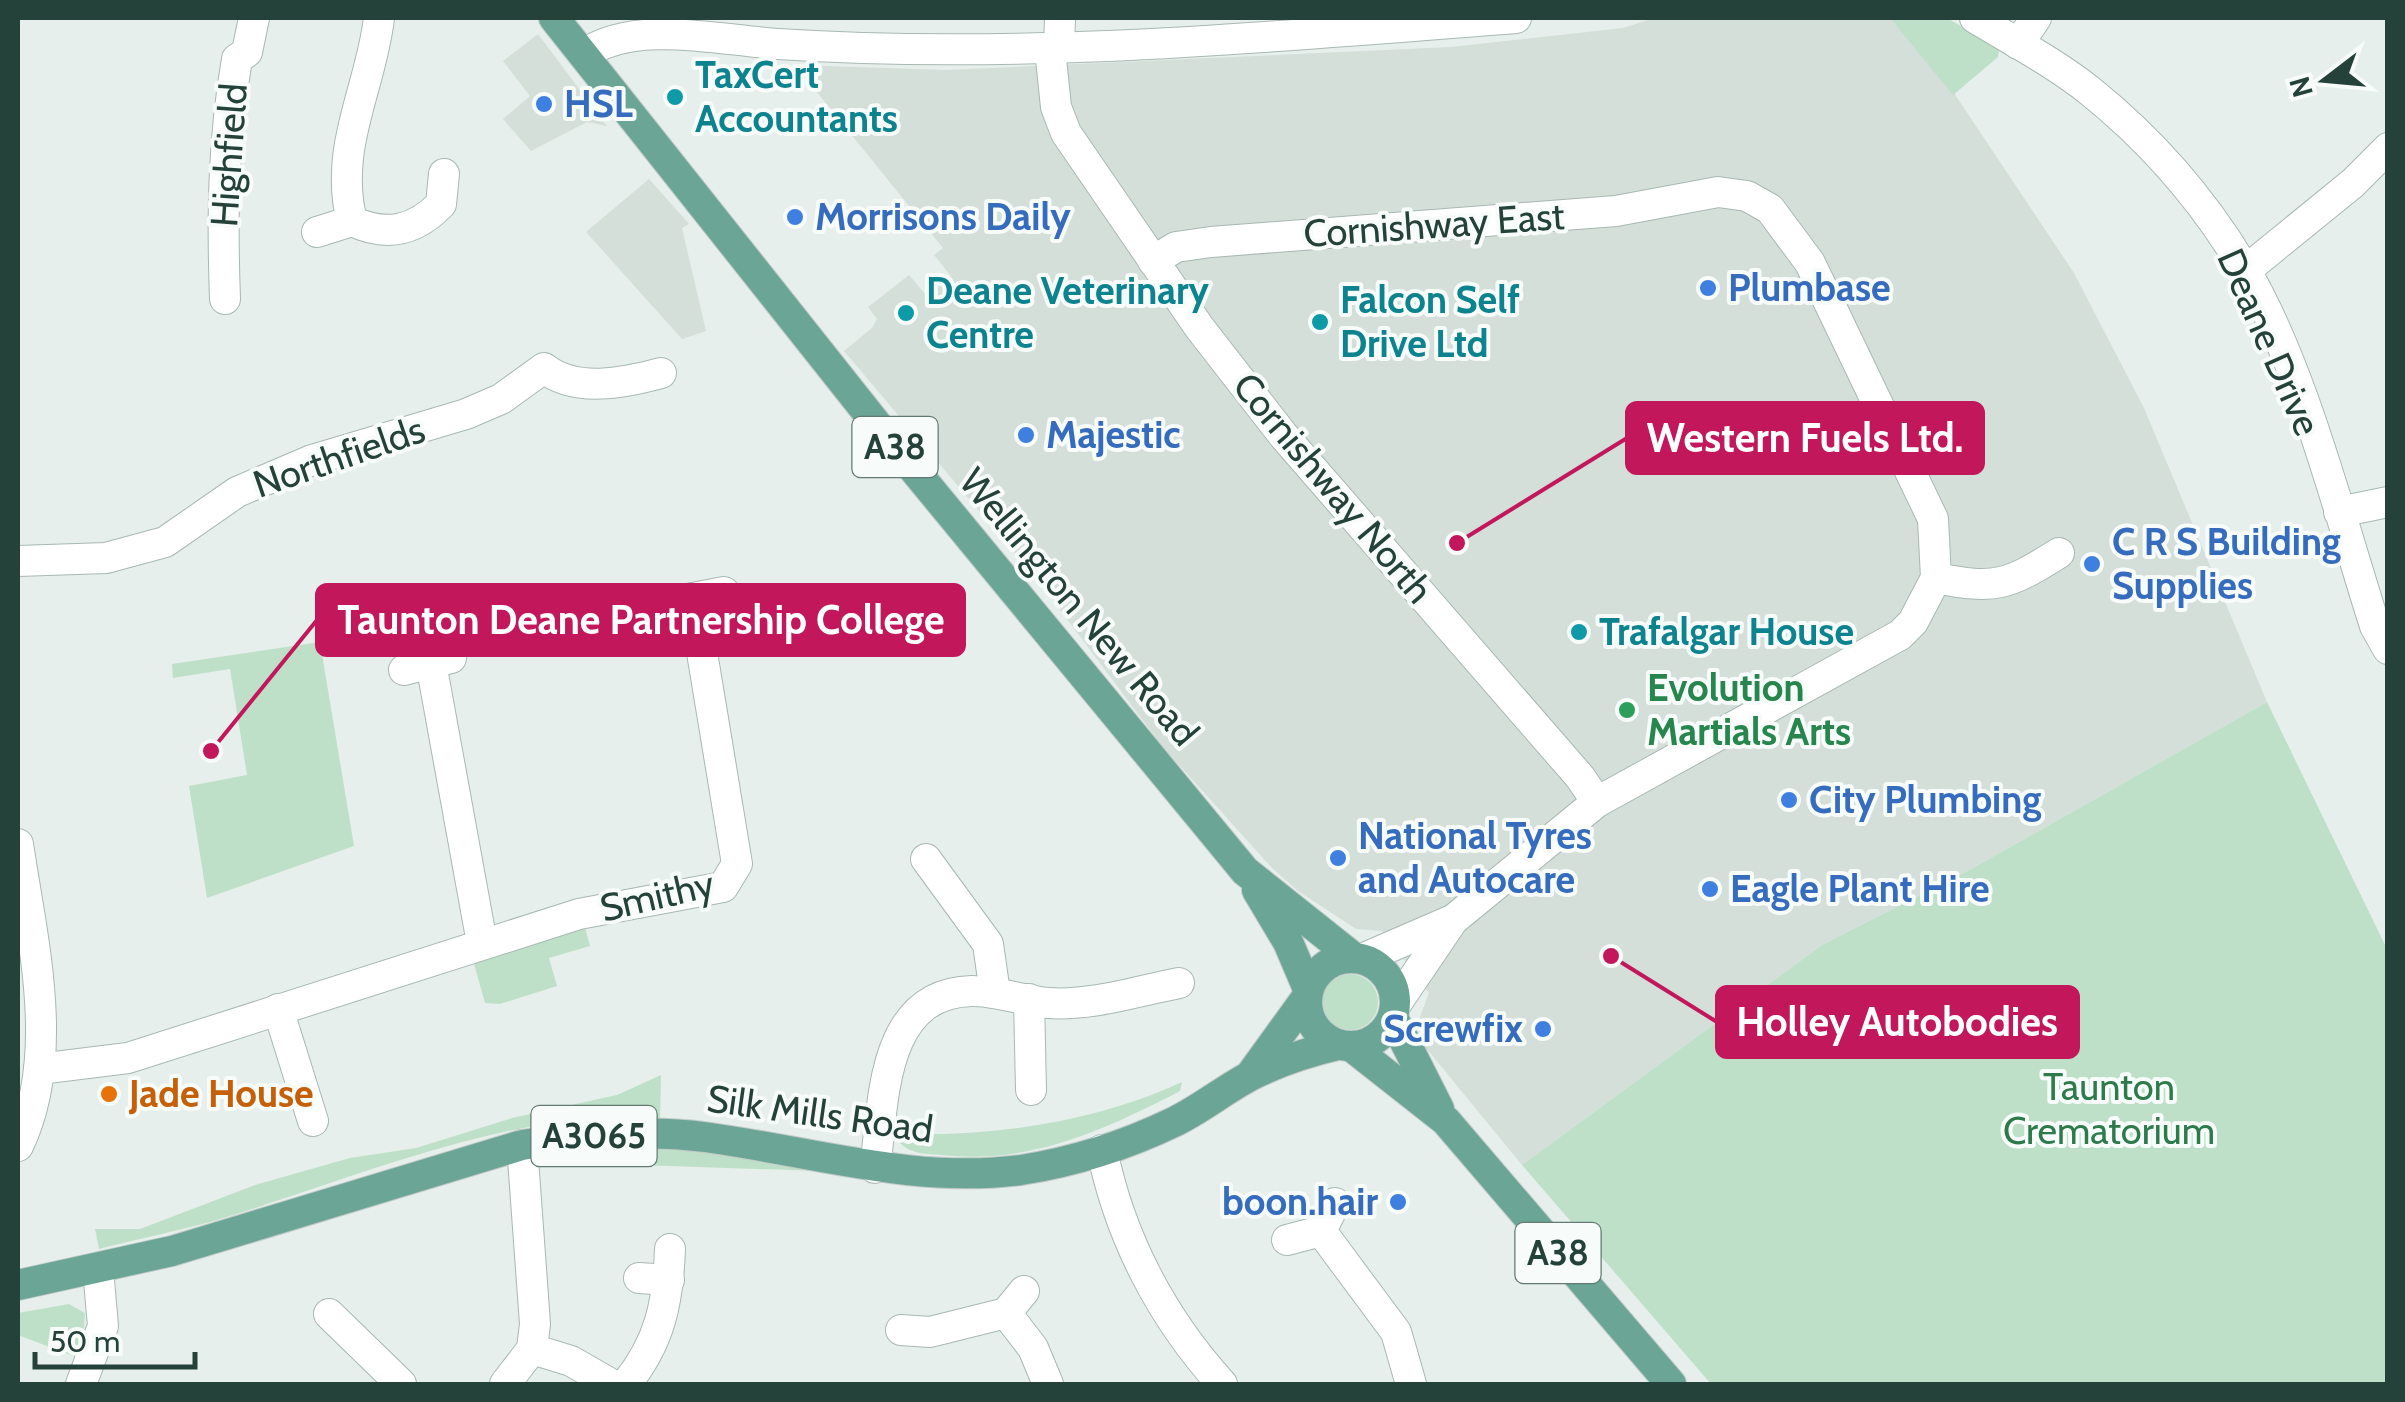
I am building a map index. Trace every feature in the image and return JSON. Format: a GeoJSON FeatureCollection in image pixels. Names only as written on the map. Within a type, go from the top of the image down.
{"type":"FeatureCollection","features":[{"type":"Feature","properties":{"kind":"main road","name":"Wellington New Road"},"geometry":{"type":"LineString","coordinates":[[554,18],[878,426],[1245,871],[1288,942],[1308,993]]}},
{"type":"Feature","properties":{"kind":"main road","name":"Wellington New Road"},"geometry":{"type":"LineString","coordinates":[[1245,871],[1358,958]]}},
{"type":"Feature","properties":{"kind":"main road"},"geometry":{"type":"LineString","coordinates":[[1308,993],[1325,966],[1358,958]]}},
{"type":"Feature","properties":{"kind":"main road","name":"A38"},"geometry":{"type":"LineString","coordinates":[[1358,958],[1387,976],[1401,1042],[1446,1121],[1671,1384]]}},
{"type":"Feature","properties":{"kind":"main road","name":"A38"},"geometry":{"type":"LineString","coordinates":[[1308,993],[1314,1027],[1446,1121]]}},
{"type":"Feature","properties":{"kind":"main road","name":"Silk Mills Road"},"geometry":{"type":"LineString","coordinates":[[1250,1076],[1308,993]]}},
{"type":"Feature","properties":{"kind":"main road"},"geometry":{"type":"LineString","coordinates":[[1345,1046],[1372,1042],[1394,1011]]}},
{"type":"Feature","properties":{"kind":"main road","name":"Silk Mills Road"},"geometry":{"type":"LineString","coordinates":[[18,1284],[98,1269],[522,1145],[611,1134],[671,1134],[875,1168],[968,1174],[1020,1170],[1102,1150],[1173,1122],[1250,1076],[1297,1055],[1345,1046]]}},
{"type":"Feature","properties":{"kind":"street","name":"Highfield"},"geometry":{"type":"LineString","coordinates":[[225,299],[222,184],[226,115],[237,59],[247,52],[254,18]]}},
{"type":"Feature","properties":{"kind":"street"},"geometry":{"type":"LineString","coordinates":[[352,221],[344,182],[349,130],[370,72],[379,18]]}},
{"type":"Feature","properties":{"kind":"street"},"geometry":{"type":"LineString","coordinates":[[584,54],[608,41],[643,35],[790,31],[1056,38],[1516,18]]}},
{"type":"Feature","properties":{"kind":"street","name":"Deane Drive"},"geometry":{"type":"LineString","coordinates":[[1974,18],[2087,88],[2120,116],[2177,173],[2246,270],[2288,364],[2376,626],[2388,648]]}},
{"type":"Feature","properties":{"kind":"street"},"geometry":{"type":"LineString","coordinates":[[2018,44],[2036,18]]}},
{"type":"Feature","properties":{"kind":"street","name":"Cornishway North"},"geometry":{"type":"LineString","coordinates":[[1056,38],[1056,107],[1066,133],[1154,261],[1283,435],[1580,776],[1597,802]]}},
{"type":"Feature","properties":{"kind":"street"},"geometry":{"type":"LineString","coordinates":[[2246,270],[2388,148]]}},
{"type":"Feature","properties":{"kind":"street","name":"Cornishway East"},"geometry":{"type":"LineString","coordinates":[[1154,261],[1176,247],[1210,242],[1616,211],[1718,192],[1747,196],[1770,209],[1810,263],[1923,492],[1933,519],[1936,578]]}},
{"type":"Feature","properties":{"kind":"street"},"geometry":{"type":"LineString","coordinates":[[316,232],[352,221],[386,232],[409,228],[448,198]]}},
{"type":"Feature","properties":{"kind":"street","name":"Northfields"},"geometry":{"type":"LineString","coordinates":[[18,561],[106,558],[165,542],[236,492],[312,460],[466,414],[501,399],[536,357],[560,382],[628,395],[661,373]]}},
{"type":"Feature","properties":{"kind":"street"},"geometry":{"type":"LineString","coordinates":[[2339,512],[2388,502]]}},
{"type":"Feature","properties":{"kind":"street"},"geometry":{"type":"LineString","coordinates":[[1358,958],[1452,920],[1597,802],[1900,635],[1913,622],[1936,578],[1995,587],[2012,582],[2058,553]]}},
{"type":"Feature","properties":{"kind":"street"},"geometry":{"type":"LineString","coordinates":[[658,604],[724,592]]}},
{"type":"Feature","properties":{"kind":"street","name":"Smithy"},"geometry":{"type":"LineString","coordinates":[[39,1069],[128,1058],[482,943],[610,906],[723,888],[738,864],[694,598]]}},
{"type":"Feature","properties":{"kind":"street"},"geometry":{"type":"LineString","coordinates":[[429,663],[482,943]]}},
{"type":"Feature","properties":{"kind":"street"},"geometry":{"type":"LineString","coordinates":[[18,844],[38,1002],[39,1069],[18,1146]]}},
{"type":"Feature","properties":{"kind":"street"},"geometry":{"type":"LineString","coordinates":[[930,876],[988,944],[995,993]]}},
{"type":"Feature","properties":{"kind":"street"},"geometry":{"type":"LineString","coordinates":[[1394,1011],[1452,920]]}},
{"type":"Feature","properties":{"kind":"street"},"geometry":{"type":"LineString","coordinates":[[875,1168],[882,1099],[899,1034],[912,1018],[956,992],[1080,1002],[1160,977]]}},
{"type":"Feature","properties":{"kind":"street"},"geometry":{"type":"LineString","coordinates":[[1029,999],[1036,1074]]}},
{"type":"Feature","properties":{"kind":"street"},"geometry":{"type":"LineString","coordinates":[[278,1009],[313,1121]]}},
{"type":"Feature","properties":{"kind":"street"},"geometry":{"type":"LineString","coordinates":[[505,1384],[532,1349],[534,1286],[522,1145]]}},
{"type":"Feature","properties":{"kind":"street"},"geometry":{"type":"LineString","coordinates":[[1102,1150],[1133,1252],[1157,1296],[1216,1383]]}},
{"type":"Feature","properties":{"kind":"street"},"geometry":{"type":"LineString","coordinates":[[1287,1240],[1321,1231],[1335,1203]]}},
{"type":"Feature","properties":{"kind":"street"},"geometry":{"type":"LineString","coordinates":[[1321,1231],[1396,1332],[1411,1384]]}},
{"type":"Feature","properties":{"kind":"street"},"geometry":{"type":"LineString","coordinates":[[626,1384],[650,1354],[665,1315],[654,1279],[670,1249]]}},
{"type":"Feature","properties":{"kind":"street"},"geometry":{"type":"LineString","coordinates":[[82,1384],[103,1326],[98,1269]]}},
{"type":"Feature","properties":{"kind":"street"},"geometry":{"type":"LineString","coordinates":[[921,1337],[1015,1302],[1048,1384]]}},
{"type":"Feature","properties":{"kind":"street"},"geometry":{"type":"LineString","coordinates":[[329,1314],[343,1348],[401,1384]]}},
{"type":"Feature","properties":{"kind":"street"},"geometry":{"type":"LineString","coordinates":[[532,1349],[571,1360],[611,1384]]}},
{"type":"Feature","properties":{"kind":"shaded area"},"geometry":{"type":"Polygon","coordinates":[[[1654,18],[1890,18],[1948,84],[2074,273],[2144,408],[2267,702],[1973,868],[1822,945],[1522,1165],[1426,1048],[1420,1017],[1429,993],[1382,931],[1356,929],[1298,891],[1272,868],[1162,746],[1040,583],[844,351],[877,319],[868,307],[909,275],[926,295],[951,276],[934,255],[943,248],[795,65],[945,70],[1451,47],[1623,28],[1654,18]]]}},
{"type":"Feature","properties":{"kind":"shaded area"},"geometry":{"type":"Polygon","coordinates":[[[538,34],[607,126],[587,122],[531,151],[503,119],[530,96],[503,61],[538,34]]]}},
{"type":"Feature","properties":{"kind":"shaded area"},"geometry":{"type":"Polygon","coordinates":[[[649,179],[689,224],[682,228],[706,331],[682,339],[586,232],[649,179]]]}},
{"type":"Feature","properties":{"kind":"green space"},"geometry":{"type":"Polygon","coordinates":[[[1890,18],[1947,18],[1999,49],[1998,57],[1953,95],[1890,18]]]}},
{"type":"Feature","properties":{"kind":"green space"},"geometry":{"type":"Polygon","coordinates":[[[320,642],[354,846],[207,898],[189,786],[247,775],[230,669],[173,678],[172,664],[320,642]]]}},
{"type":"Feature","properties":{"kind":"green space","name":"Taunton Crematorium"},"geometry":{"type":"Polygon","coordinates":[[[2267,702],[2387,949],[2387,1384],[1711,1384],[1522,1165],[1822,945],[1973,868],[2267,702]]]}},
{"type":"Feature","properties":{"kind":"green space"},"geometry":{"type":"Polygon","coordinates":[[[583,920],[590,946],[549,958],[557,986],[500,1004],[485,1003],[471,953],[583,920]]]}},
{"type":"Feature","properties":{"kind":"green space"},"geometry":{"type":"Polygon","coordinates":[[[1350,974],[1369,983],[1378,1002],[1369,1021],[1350,1030],[1331,1021],[1322,1002],[1331,983],[1350,974]]]}},
{"type":"Feature","properties":{"kind":"green space"},"geometry":{"type":"Polygon","coordinates":[[[661,1075],[660,1120],[609,1118],[496,1134],[437,1149],[217,1220],[99,1249],[95,1229],[140,1229],[255,1185],[350,1158],[416,1148],[512,1118],[617,1095],[661,1075]]]}},
{"type":"Feature","properties":{"kind":"green space"},"geometry":{"type":"Polygon","coordinates":[[[1182,1082],[1180,1091],[1123,1119],[1036,1149],[974,1157],[924,1154],[899,1142],[899,1134],[971,1133],[1079,1117],[1182,1082]]]}},
{"type":"Feature","properties":{"kind":"green space"},"geometry":{"type":"Polygon","coordinates":[[[574,1148],[694,1148],[820,1171],[547,1162],[574,1148]]]}},
{"type":"Feature","properties":{"kind":"green space"},"geometry":{"type":"Polygon","coordinates":[[[69,1304],[85,1313],[81,1359],[18,1335],[18,1313],[69,1304]]]}},
{"type":"Feature","properties":{"kind":"place","name":"TaxCert Accountants"},"geometry":{"type":"Point","coordinates":[675,97]}},
{"type":"Feature","properties":{"kind":"place","name":"HSL"},"geometry":{"type":"Point","coordinates":[544,104]}},
{"type":"Feature","properties":{"kind":"place","name":"Morrisons Daily"},"geometry":{"type":"Point","coordinates":[795,217]}},
{"type":"Feature","properties":{"kind":"place","name":"Plumbase"},"geometry":{"type":"Point","coordinates":[1708,288]}},
{"type":"Feature","properties":{"kind":"place","name":"Deane Veterinary Centre"},"geometry":{"type":"Point","coordinates":[906,313]}},
{"type":"Feature","properties":{"kind":"place","name":"Falcon Self Drive Ltd"},"geometry":{"type":"Point","coordinates":[1320,322]}},
{"type":"Feature","properties":{"kind":"place","name":"Majestic"},"geometry":{"type":"Point","coordinates":[1026,435]}},
{"type":"Feature","properties":{"kind":"place","name":"Western Fuels Ltd."},"geometry":{"type":"Point","coordinates":[1457,543]}},
{"type":"Feature","properties":{"kind":"place","name":"C R S Building Supplies"},"geometry":{"type":"Point","coordinates":[2092,564]}},
{"type":"Feature","properties":{"kind":"place","name":"Trafalgar House"},"geometry":{"type":"Point","coordinates":[1579,632]}},
{"type":"Feature","properties":{"kind":"place","name":"Evolution Martials Arts"},"geometry":{"type":"Point","coordinates":[1627,710]}},
{"type":"Feature","properties":{"kind":"place","name":"Taunton Deane Partnership College"},"geometry":{"type":"Point","coordinates":[211,751]}},
{"type":"Feature","properties":{"kind":"place","name":"City Plumbing"},"geometry":{"type":"Point","coordinates":[1789,800]}},
{"type":"Feature","properties":{"kind":"place","name":"National Tyres and Autocare"},"geometry":{"type":"Point","coordinates":[1338,858]}},
{"type":"Feature","properties":{"kind":"place","name":"Eagle Plant Hire"},"geometry":{"type":"Point","coordinates":[1710,889]}},
{"type":"Feature","properties":{"kind":"place","name":"Holley Autobodies"},"geometry":{"type":"Point","coordinates":[1611,956]}},
{"type":"Feature","properties":{"kind":"place","name":"Screwfix"},"geometry":{"type":"Point","coordinates":[1543,1029]}},
{"type":"Feature","properties":{"kind":"place","name":"Jade House"},"geometry":{"type":"Point","coordinates":[109,1094]}},
{"type":"Feature","properties":{"kind":"place","name":"boon.hair"},"geometry":{"type":"Point","coordinates":[1398,1202]}}]}
